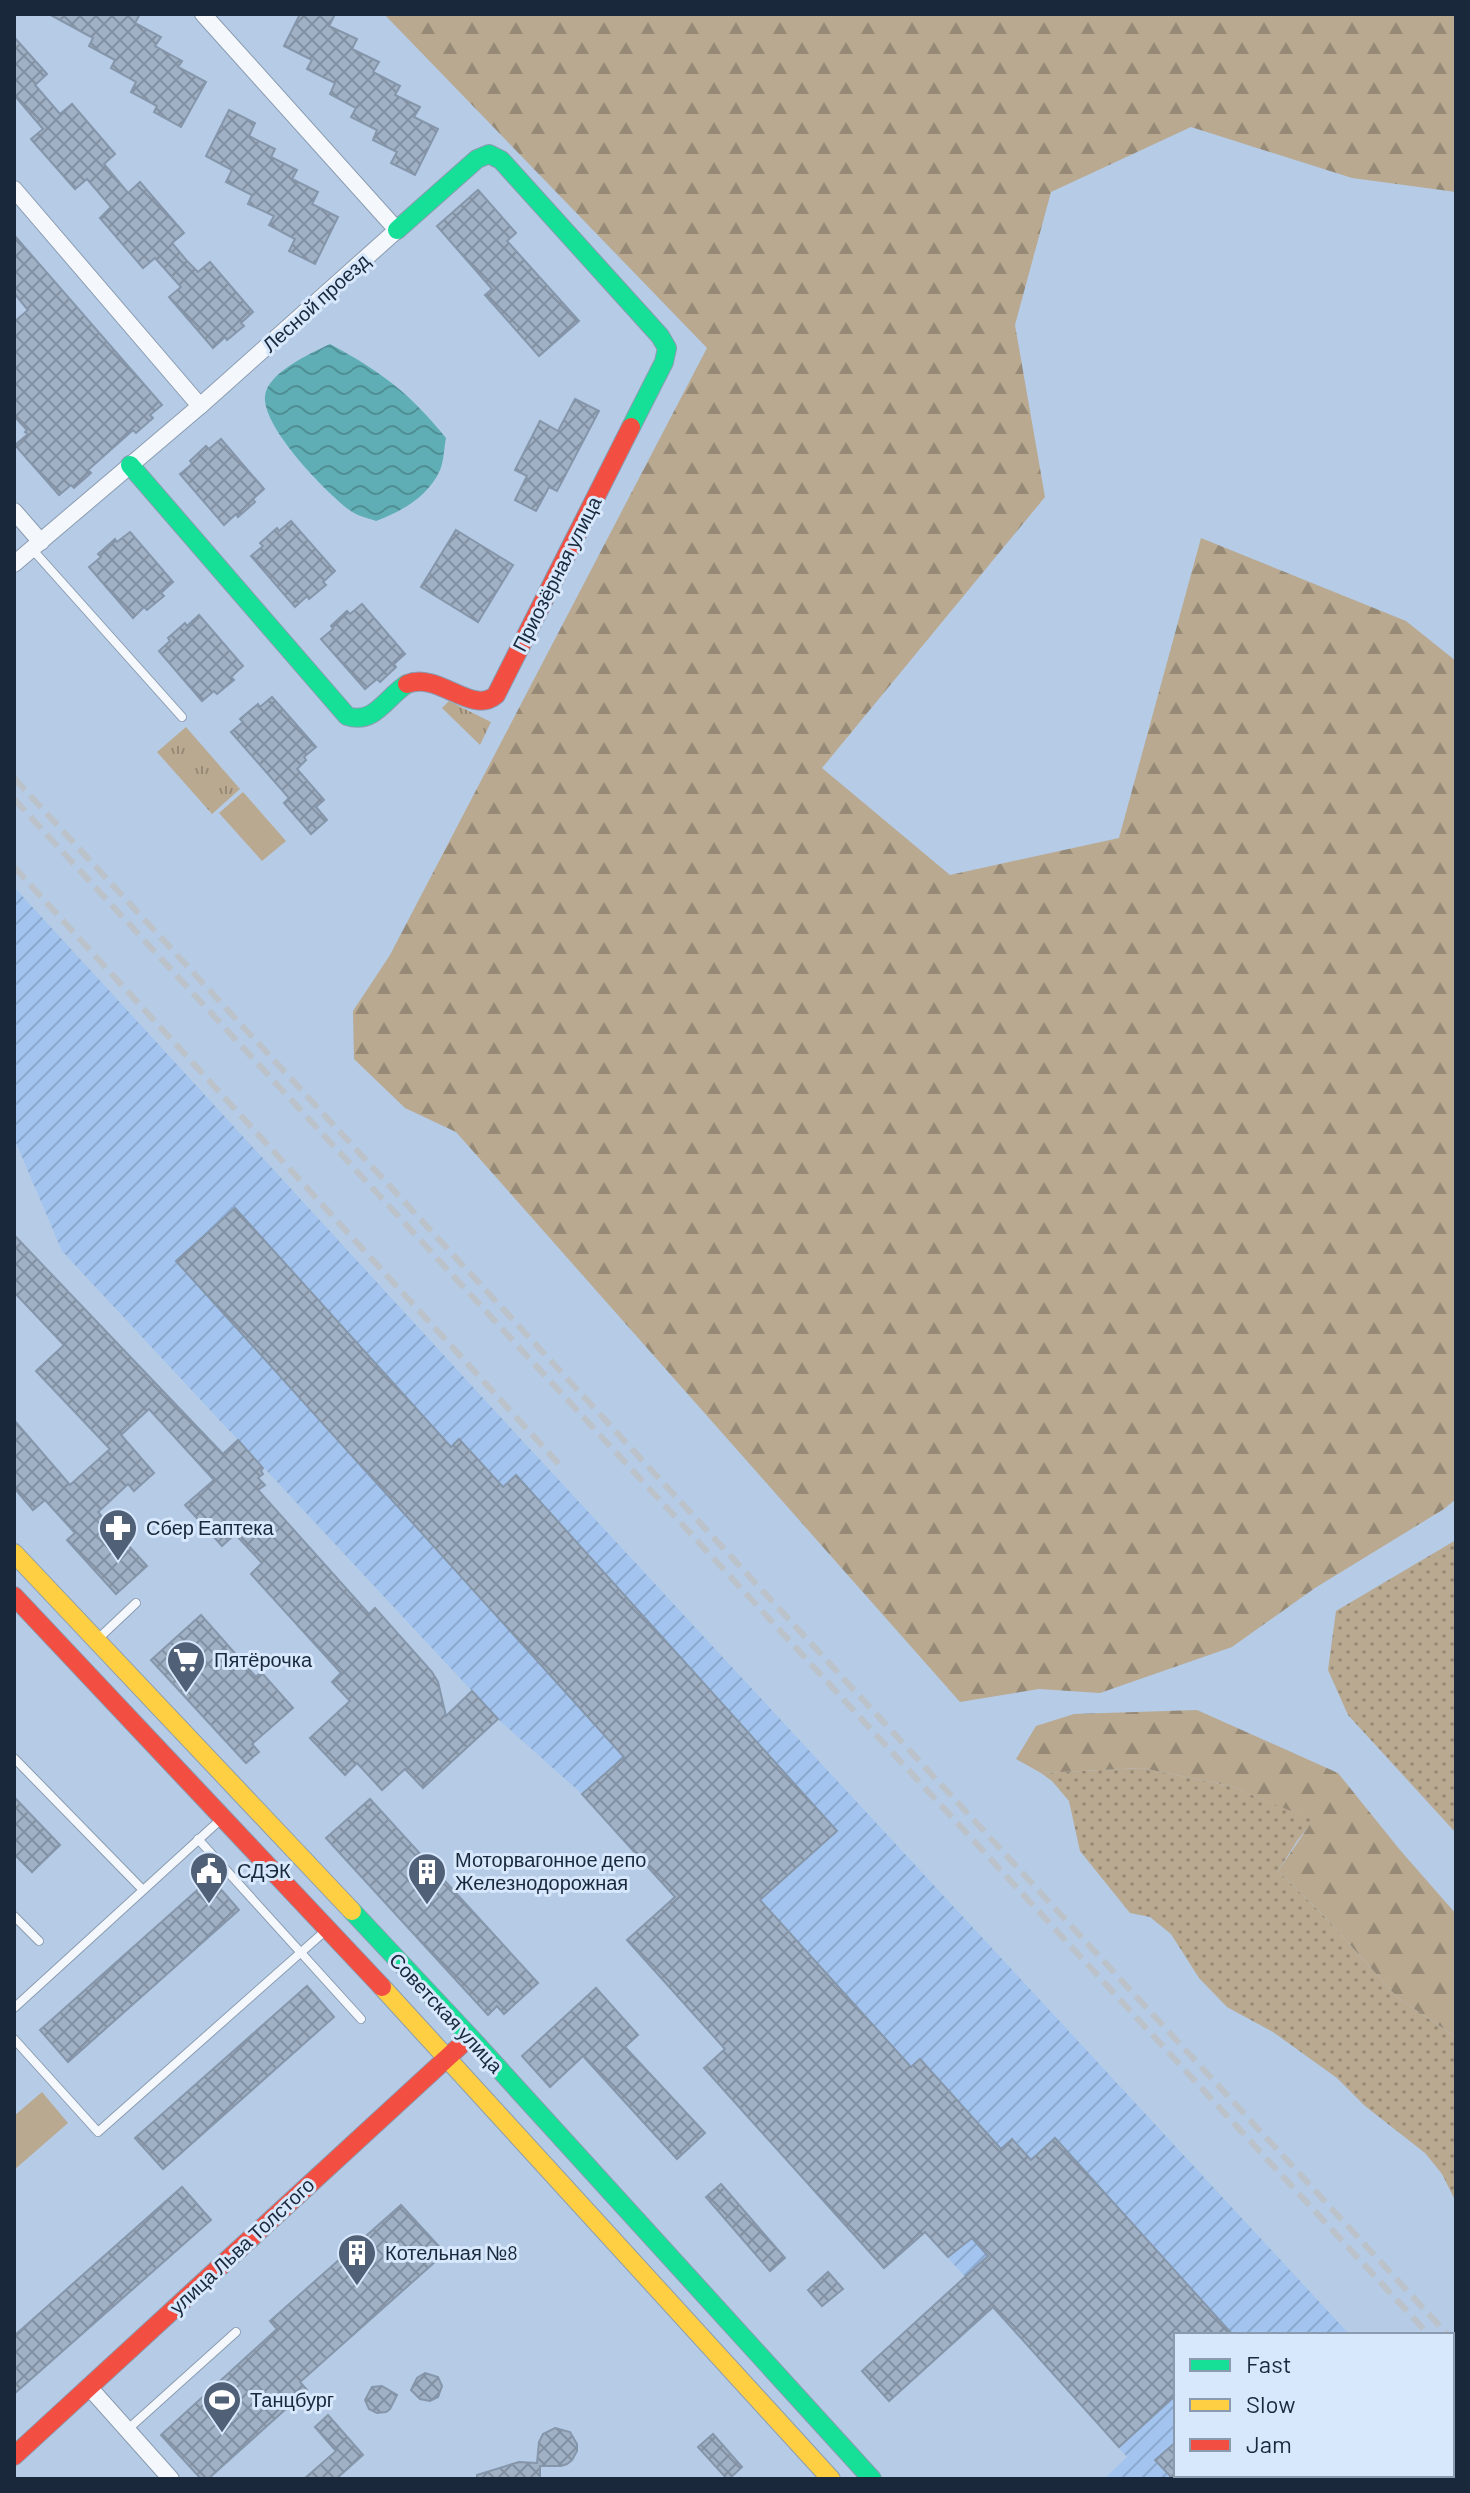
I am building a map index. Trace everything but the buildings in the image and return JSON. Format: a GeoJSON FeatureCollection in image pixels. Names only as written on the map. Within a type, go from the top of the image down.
{"type":"FeatureCollection","features":[{"type":"Feature","properties":{"kind":"main road","name":"Приозёрная улица"},"geometry":{"type":"LineString","coordinates":[[130,465],[347,716],[356,721],[367,719],[414,681],[425,681],[479,702],[489,701],[496,695],[664,362],[667,348],[660,336],[501,160],[489,154],[477,159],[397,230]]}},
{"type":"Feature","properties":{"kind":"main road","name":"Советская улица"},"geometry":{"type":"LineString","coordinates":[[14,1553],[470,2037],[872,2479]]}},
{"type":"Feature","properties":{"kind":"main road","name":"Советская улица"},"geometry":{"type":"LineString","coordinates":[[14,1596],[448,2057],[831,2479]]}},
{"type":"Feature","properties":{"kind":"main road","name":"улица Льва Толстого"},"geometry":{"type":"LineString","coordinates":[[14,2456],[470,2037]]}},
{"type":"Feature","properties":{"kind":"street"},"geometry":{"type":"LineString","coordinates":[[203,14],[397,230]]}},
{"type":"Feature","properties":{"kind":"street"},"geometry":{"type":"LineString","coordinates":[[14,189],[200,406]]}},
{"type":"Feature","properties":{"kind":"street","name":"Лесной проезд"},"geometry":{"type":"LineString","coordinates":[[14,564],[200,406],[397,230]]}},
{"type":"Feature","properties":{"kind":"street"},"geometry":{"type":"LineString","coordinates":[[14,511],[36,545]]}},
{"type":"Feature","properties":{"kind":"street"},"geometry":{"type":"LineString","coordinates":[[89,2387],[171,2479]]}},
{"type":"Feature","properties":{"kind":"lane"},"geometry":{"type":"LineString","coordinates":[[36,545],[182,717]]}},
{"type":"Feature","properties":{"kind":"lane"},"geometry":{"type":"LineString","coordinates":[[96,1640],[136,1603]]}},
{"type":"Feature","properties":{"kind":"lane"},"geometry":{"type":"LineString","coordinates":[[14,1758],[143,1890]]}},
{"type":"Feature","properties":{"kind":"lane"},"geometry":{"type":"LineString","coordinates":[[14,2008],[223,1817]]}},
{"type":"Feature","properties":{"kind":"lane"},"geometry":{"type":"LineString","coordinates":[[198,1839],[361,2019]]}},
{"type":"Feature","properties":{"kind":"lane"},"geometry":{"type":"LineString","coordinates":[[14,1916],[39,1941]]}},
{"type":"Feature","properties":{"kind":"lane"},"geometry":{"type":"LineString","coordinates":[[14,2039],[98,2132],[327,1929]]}},
{"type":"Feature","properties":{"kind":"lane"},"geometry":{"type":"LineString","coordinates":[[127,2430],[236,2332]]}},
{"type":"Feature","properties":{"kind":"shaded area"},"geometry":{"type":"Polygon","coordinates":[[[14,887],[1348,2333],[1174,2333],[1174,2477],[1454,2477],[1454,2448],[1456,2479],[1104,2479],[1127,2457],[925,2232],[884,2268],[704,2068],[725,2049],[627,1940],[675,1896],[582,1794],[498,1719],[62,1251],[14,1138],[14,887]]]}},
{"type":"Feature","properties":{"kind":"green space"},"geometry":{"type":"Polygon","coordinates":[[[384,14],[1456,14],[1456,192],[1352,178],[1191,127],[1051,192],[1015,325],[1045,497],[822,768],[950,875],[1119,838],[1201,538],[1406,621],[1456,661],[1456,1499],[1315,1588],[1232,1647],[1100,1693],[1039,1689],[960,1702],[456,1132],[405,1108],[354,1059],[353,1011],[390,955],[707,348],[384,14]]]}},
{"type":"Feature","properties":{"kind":"green space"},"geometry":{"type":"Polygon","coordinates":[[[449,701],[491,722],[480,745],[442,708],[449,701]]]}},
{"type":"Feature","properties":{"kind":"green space"},"geometry":{"type":"Polygon","coordinates":[[[186,727],[240,789],[212,814],[157,752],[186,727]]]}},
{"type":"Feature","properties":{"kind":"green space"},"geometry":{"type":"Polygon","coordinates":[[[243,792],[286,841],[262,861],[219,813],[243,792]]]}},
{"type":"Feature","properties":{"kind":"green space"},"geometry":{"type":"Polygon","coordinates":[[[1456,1540],[1456,1833],[1348,1715],[1328,1670],[1336,1611],[1456,1540]]]}},
{"type":"Feature","properties":{"kind":"green space"},"geometry":{"type":"Polygon","coordinates":[[[1197,1710],[1338,1773],[1456,1914],[1456,2037],[1398,1998],[1324,1916],[1278,1871],[1313,1820],[1230,1786],[1142,1768],[1041,1773],[1016,1759],[1036,1726],[1074,1714],[1197,1710]]]}},
{"type":"Feature","properties":{"kind":"green space"},"geometry":{"type":"Polygon","coordinates":[[[1142,1768],[1230,1786],[1314,1820],[1278,1871],[1324,1916],[1398,1998],[1456,2037],[1456,2202],[1442,2174],[1425,2153],[1365,2106],[1337,2078],[1273,2032],[1227,2007],[1199,1978],[1171,1934],[1150,1917],[1130,1913],[1080,1851],[1069,1801],[1041,1773],[1142,1768]]]}},
{"type":"Feature","properties":{"kind":"green space"},"geometry":{"type":"Polygon","coordinates":[[[42,2092],[68,2123],[14,2170],[14,2116],[42,2092]]]}},
{"type":"Feature","properties":{"kind":"water"},"geometry":{"type":"Polygon","coordinates":[[[330,344],[393,384],[420,408],[446,438],[441,466],[429,488],[405,508],[376,521],[351,511],[325,488],[284,441],[267,409],[265,396],[273,379],[291,365],[330,344]]]}},
{"type":"Feature","properties":{"kind":"railway"},"geometry":{"type":"LineString","coordinates":[[14,778],[1446,2333]]}},
{"type":"Feature","properties":{"kind":"railway"},"geometry":{"type":"LineString","coordinates":[[14,799],[1427,2333]]}},
{"type":"Feature","properties":{"kind":"railway"},"geometry":{"type":"LineString","coordinates":[[14,867],[559,1464]]}},
{"type":"Feature","properties":{"kind":"traffic: fast"},"geometry":{"type":"LineString","coordinates":[[397,230],[477,159],[489,154],[501,160],[660,336],[667,348],[664,362],[631,427]]}},
{"type":"Feature","properties":{"kind":"traffic: fast"},"geometry":{"type":"LineString","coordinates":[[130,465],[347,716],[357,718],[373,713],[407,684]]}},
{"type":"Feature","properties":{"kind":"traffic: fast"},"geometry":{"type":"LineString","coordinates":[[352,1911],[872,2479]]}},
{"type":"Feature","properties":{"kind":"traffic: slow"},"geometry":{"type":"LineString","coordinates":[[14,1553],[352,1911]]}},
{"type":"Feature","properties":{"kind":"traffic: slow"},"geometry":{"type":"LineString","coordinates":[[382,1987],[831,2479]]}},
{"type":"Feature","properties":{"kind":"traffic: jam"},"geometry":{"type":"LineString","coordinates":[[407,684],[431,683],[476,700],[487,700],[496,695],[631,427]]}},
{"type":"Feature","properties":{"kind":"traffic: jam"},"geometry":{"type":"LineString","coordinates":[[14,1596],[382,1987]]}},
{"type":"Feature","properties":{"kind":"traffic: jam"},"geometry":{"type":"LineString","coordinates":[[14,2456],[460,2046]]}},
{"type":"Feature","properties":{"kind":"place","name":"Сбер Еаптека"},"geometry":{"type":"Point","coordinates":[118,1562]}},
{"type":"Feature","properties":{"kind":"place","name":"Пятёрочка"},"geometry":{"type":"Point","coordinates":[186,1694]}},
{"type":"Feature","properties":{"kind":"place","name":"СДЭК"},"geometry":{"type":"Point","coordinates":[209,1905]}},
{"type":"Feature","properties":{"kind":"place","name":"Моторвагонное депо Железнодорожная"},"geometry":{"type":"Point","coordinates":[427,1906]}},
{"type":"Feature","properties":{"kind":"place","name":"Котельная №8"},"geometry":{"type":"Point","coordinates":[357,2287]}},
{"type":"Feature","properties":{"kind":"place","name":"Танцбург"},"geometry":{"type":"Point","coordinates":[222,2434]}}]}
